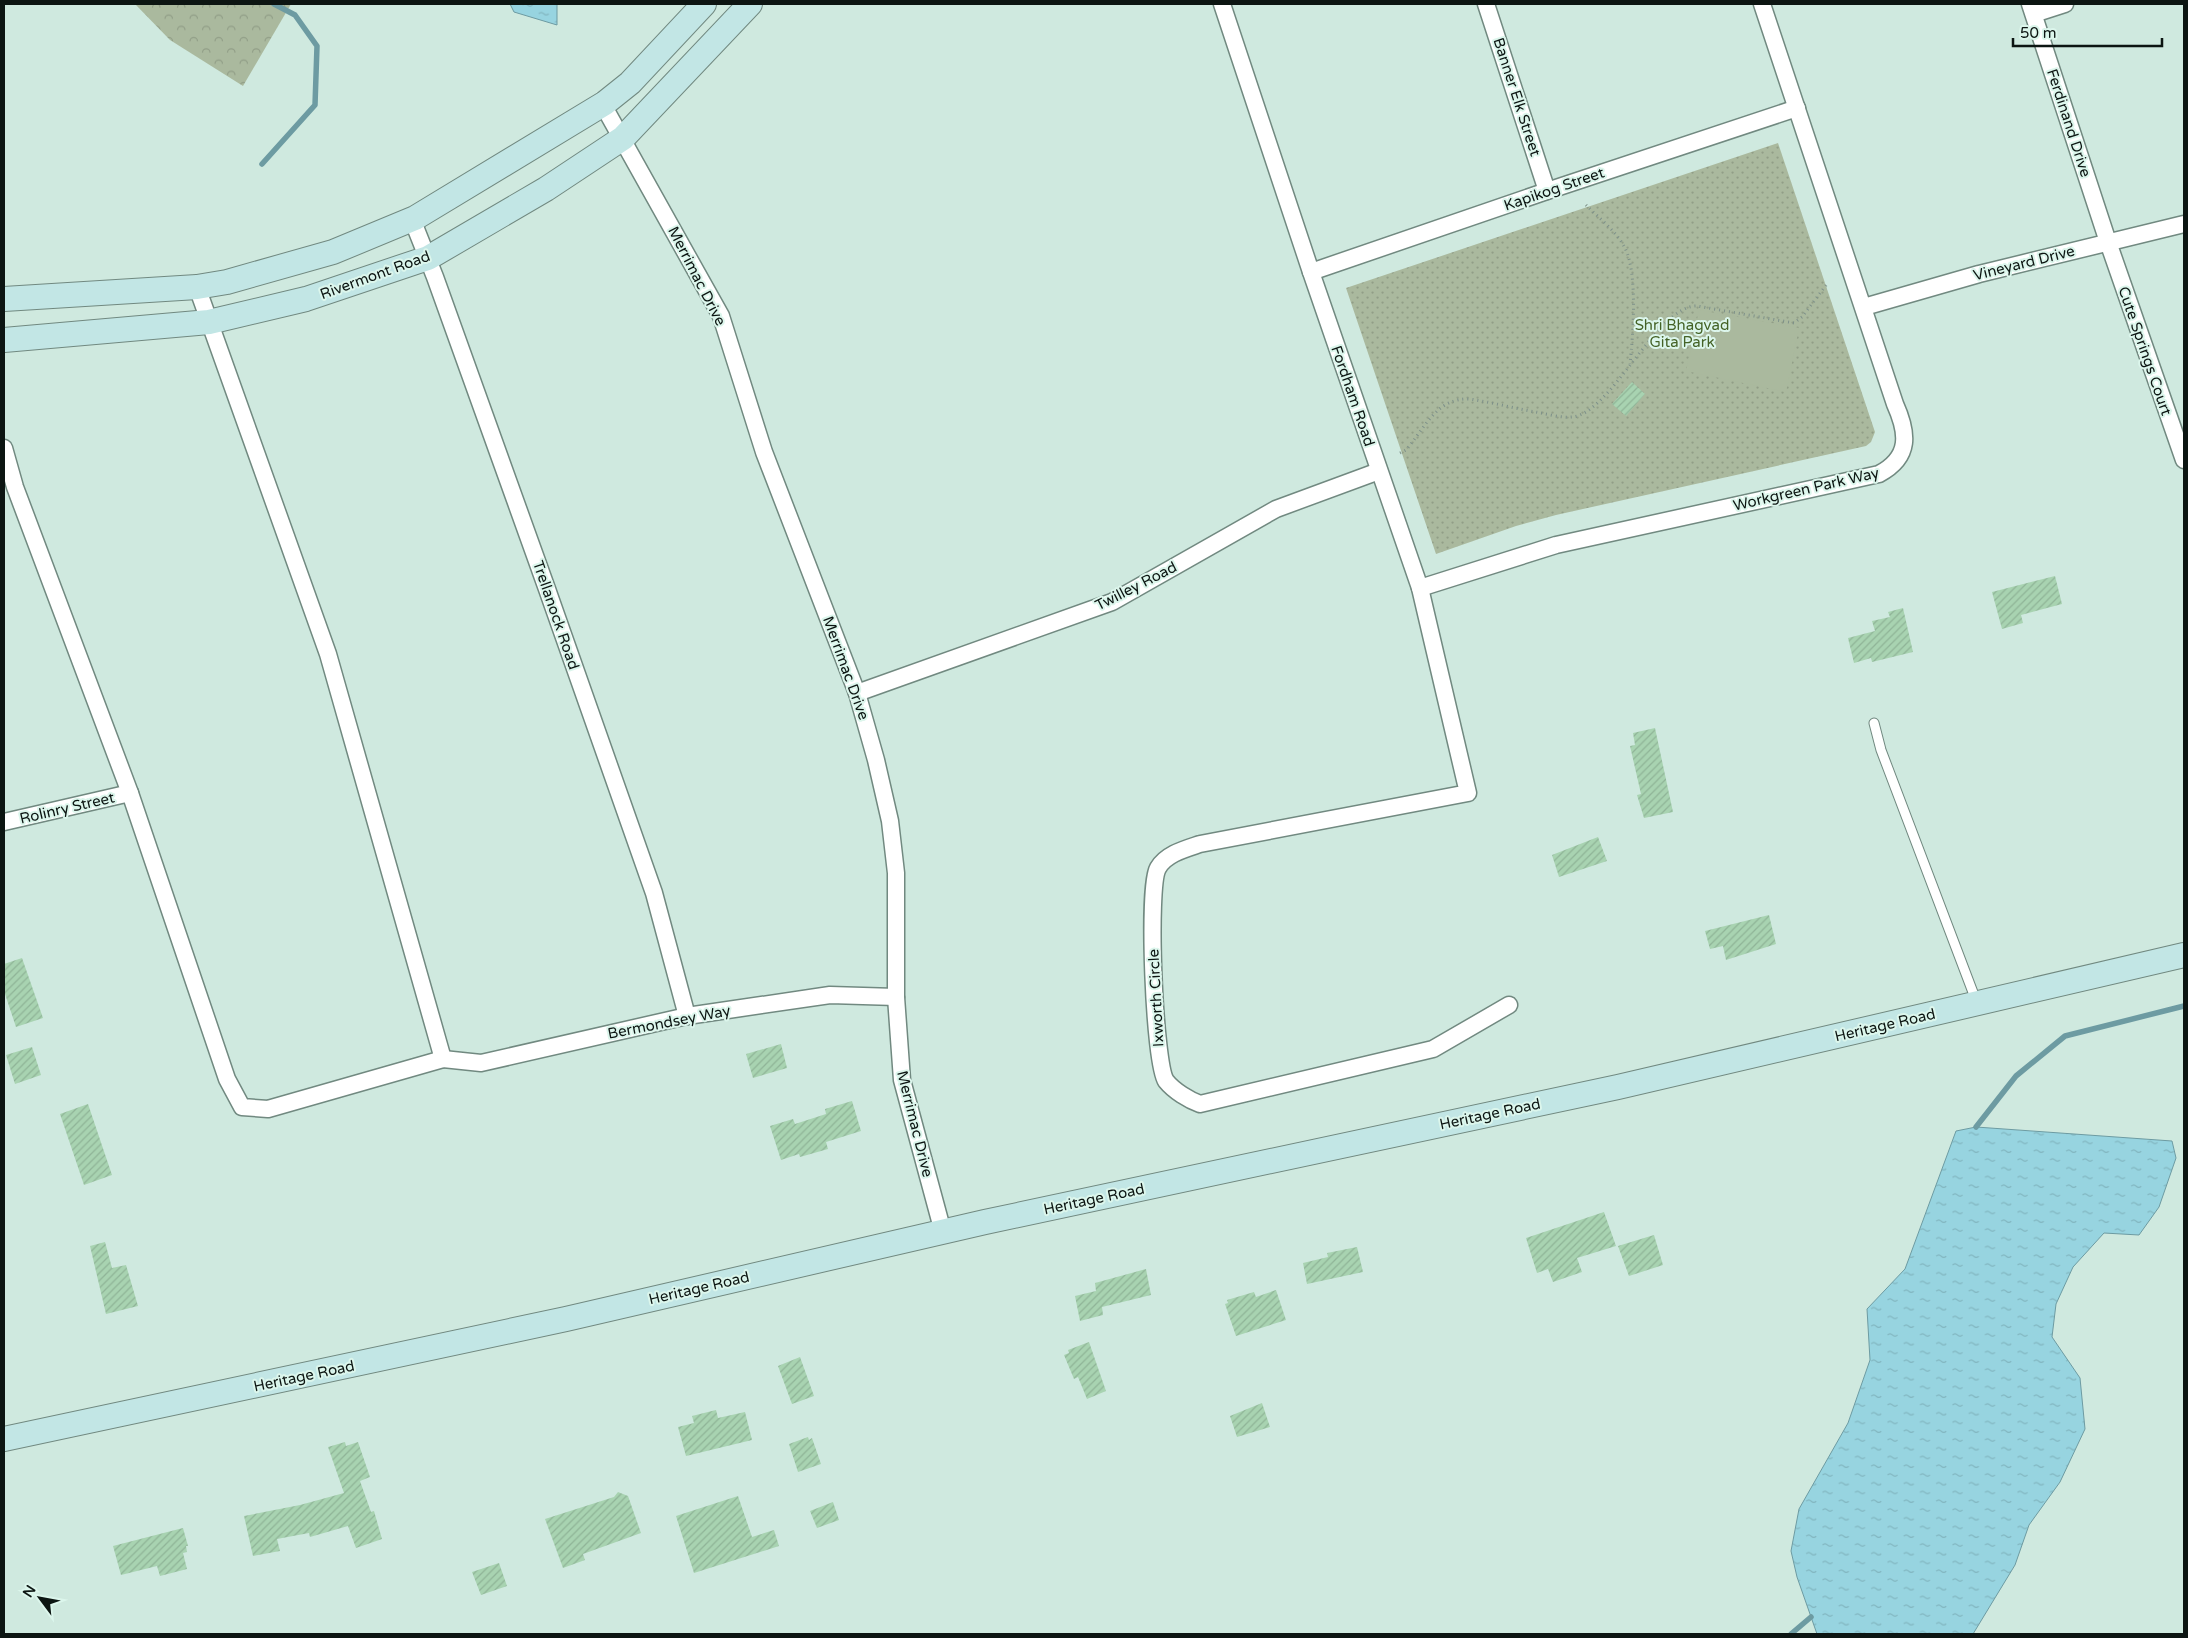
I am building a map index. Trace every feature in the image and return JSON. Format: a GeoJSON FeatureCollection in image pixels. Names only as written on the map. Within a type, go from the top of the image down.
{"type":"FeatureCollection","features":[{"type":"Feature","properties":{"kind":"street"},"geometry":{"type":"LineString","coordinates":[[4,299],[197,287],[227,282],[333,252],[412,219],[603,105],[630,83],[704,4]]}},
{"type":"Feature","properties":{"kind":"street","name":"Rivermont Road"},"geometry":{"type":"LineString","coordinates":[[4,340],[209,322],[306,299],[428,258],[546,189],[623,138],[750,4]]}},
{"type":"Feature","properties":{"kind":"street","name":"Fordham Road"},"geometry":{"type":"LineString","coordinates":[[1222,4],[1378,471],[1420,588],[1468,793]]}},
{"type":"Feature","properties":{"kind":"street","name":"Banner Elk Street"},"geometry":{"type":"LineString","coordinates":[[1486,4],[1547,191]]}},
{"type":"Feature","properties":{"kind":"street","name":"Workgreen Park Way"},"geometry":{"type":"LineString","coordinates":[[1420,588],[1556,545],[1880,474],[1894,463],[1902,452],[1905,439],[1904,423],[1895,404],[1762,4]]}},
{"type":"Feature","properties":{"kind":"street"},"geometry":{"type":"LineString","coordinates":[[2032,9],[2065,4]]}},
{"type":"Feature","properties":{"kind":"street","name":"Ferdinand Drive"},"geometry":{"type":"LineString","coordinates":[[2032,9],[2108,242]]}},
{"type":"Feature","properties":{"kind":"street","name":"Merrimac Drive"},"geometry":{"type":"LineString","coordinates":[[603,105],[721,316],[764,452],[857,693],[876,760],[890,822],[896,873],[896,997],[902,1080],[943,1232]]}},
{"type":"Feature","properties":{"kind":"street","name":"Kapikog Street"},"geometry":{"type":"LineString","coordinates":[[1311,272],[1797,108]]}},
{"type":"Feature","properties":{"kind":"street","name":"Trellanock Road"},"geometry":{"type":"LineString","coordinates":[[412,219],[428,258],[654,892],[687,1016]]}},
{"type":"Feature","properties":{"kind":"street","name":"Vineyard Drive"},"geometry":{"type":"LineString","coordinates":[[1864,307],[1970,276],[2184,224]]}},
{"type":"Feature","properties":{"kind":"street","name":"Cute Springs Court"},"geometry":{"type":"LineString","coordinates":[[2108,242],[2184,460]]}},
{"type":"Feature","properties":{"kind":"street"},"geometry":{"type":"LineString","coordinates":[[4,448],[15,487],[130,793],[226,1080],[242,1106],[268,1109],[444,1060],[328,654],[197,287]]}},
{"type":"Feature","properties":{"kind":"street","name":"Twilley Road"},"geometry":{"type":"LineString","coordinates":[[857,693],[1112,602],[1276,509],[1378,471]]}},
{"type":"Feature","properties":{"kind":"street","name":"Rolinry Street"},"geometry":{"type":"LineString","coordinates":[[4,822],[130,793]]}},
{"type":"Feature","properties":{"kind":"street","name":"Ixworth Circle"},"geometry":{"type":"LineString","coordinates":[[1468,793],[1200,844],[1172,854],[1157,869],[1154,891],[1153,997],[1159,1054],[1166,1080],[1189,1100],[1200,1104],[1433,1049],[1509,1006]]}},
{"type":"Feature","properties":{"kind":"street","name":"Heritage Road"},"geometry":{"type":"LineString","coordinates":[[4,1439],[557,1321],[943,1232],[1618,1088],[2184,956]]}},
{"type":"Feature","properties":{"kind":"street","name":"Bermondsey Way"},"geometry":{"type":"LineString","coordinates":[[444,1060],[481,1063],[687,1016],[830,995],[896,997]]}},
{"type":"Feature","properties":{"kind":"lane"},"geometry":{"type":"LineString","coordinates":[[1874,723],[1881,750],[1977,1004]]}},
{"type":"Feature","properties":{"kind":"path"},"geometry":{"type":"LineString","coordinates":[[1586,205],[1614,233],[1622,243],[1629,258],[1632,279],[1630,364]]}},
{"type":"Feature","properties":{"kind":"path"},"geometry":{"type":"LineString","coordinates":[[1400,453],[1406,450],[1429,420],[1452,400],[1470,399],[1572,418],[1584,414],[1596,404],[1677,313],[1687,308],[1704,307],[1794,323],[1802,317],[1828,284]]}},
{"type":"Feature","properties":{"kind":"green space"},"geometry":{"type":"Polygon","coordinates":[[[135,4],[291,4],[243,86],[170,40],[135,4]]]}},
{"type":"Feature","properties":{"kind":"green space","name":"Shri Bhagvad Gita Park"},"geometry":{"type":"Polygon","coordinates":[[[1778,143],[1875,432],[1871,442],[1866,446],[1556,515],[1516,526],[1436,554],[1346,288],[1778,143]]]}},
{"type":"Feature","properties":{"kind":"green space"},"geometry":{"type":"Polygon","coordinates":[[[1699,310],[1799,328],[1786,392],[1686,371],[1699,310]]]}},
{"type":"Feature","properties":{"kind":"water"},"geometry":{"type":"Polygon","coordinates":[[[510,4],[557,4],[557,25],[514,12],[510,4]]]}},
{"type":"Feature","properties":{"kind":"water"},"geometry":{"type":"Polygon","coordinates":[[[1976,1127],[2172,1141],[2176,1158],[2159,1207],[2139,1235],[2104,1233],[2073,1267],[2056,1304],[2052,1337],[2080,1378],[2085,1429],[2060,1482],[2029,1525],[2015,1565],[1973,1634],[1817,1634],[1797,1577],[1791,1551],[1799,1509],[1848,1423],[1870,1360],[1867,1309],[1905,1269],[1956,1131],[1976,1127]]]}},
{"type":"Feature","properties":{"kind":"building"},"geometry":{"type":"Polygon","coordinates":[[[1632,382],[1645,394],[1626,416],[1612,404],[1632,382]]]}},
{"type":"Feature","properties":{"kind":"building"},"geometry":{"type":"Polygon","coordinates":[[[2055,576],[2062,604],[2021,615],[2023,623],[2002,629],[1992,592],[2055,576]]]}},
{"type":"Feature","properties":{"kind":"building"},"geometry":{"type":"Polygon","coordinates":[[[1903,608],[1913,652],[1872,662],[1871,658],[1854,663],[1848,638],[1875,631],[1872,621],[1890,617],[1888,612],[1903,608]]]}},
{"type":"Feature","properties":{"kind":"building"},"geometry":{"type":"Polygon","coordinates":[[[1655,728],[1673,812],[1644,818],[1637,795],[1641,794],[1630,746],[1635,745],[1633,733],[1655,728]]]}},
{"type":"Feature","properties":{"kind":"building"},"geometry":{"type":"Polygon","coordinates":[[[1598,837],[1607,861],[1559,877],[1552,855],[1598,837]]]}},
{"type":"Feature","properties":{"kind":"building"},"geometry":{"type":"Polygon","coordinates":[[[1769,915],[1776,944],[1726,960],[1723,946],[1710,949],[1705,931],[1769,915]]]}},
{"type":"Feature","properties":{"kind":"building"},"geometry":{"type":"Polygon","coordinates":[[[22,958],[43,1018],[16,1027],[4,991],[4,964],[22,958]]]}},
{"type":"Feature","properties":{"kind":"building"},"geometry":{"type":"Polygon","coordinates":[[[781,1044],[787,1068],[753,1078],[746,1054],[781,1044]]]}},
{"type":"Feature","properties":{"kind":"building"},"geometry":{"type":"Polygon","coordinates":[[[32,1047],[41,1075],[15,1084],[6,1055],[32,1047]]]}},
{"type":"Feature","properties":{"kind":"building"},"geometry":{"type":"Polygon","coordinates":[[[852,1101],[861,1131],[826,1142],[828,1149],[800,1157],[799,1154],[781,1160],[770,1126],[793,1119],[795,1124],[826,1114],[825,1109],[852,1101]]]}},
{"type":"Feature","properties":{"kind":"building"},"geometry":{"type":"Polygon","coordinates":[[[88,1104],[112,1175],[84,1185],[60,1114],[88,1104]]]}},
{"type":"Feature","properties":{"kind":"building"},"geometry":{"type":"Polygon","coordinates":[[[1604,1212],[1616,1246],[1577,1258],[1582,1272],[1553,1282],[1548,1269],[1537,1273],[1526,1238],[1604,1212]]]}},
{"type":"Feature","properties":{"kind":"building"},"geometry":{"type":"Polygon","coordinates":[[[1654,1235],[1663,1265],[1629,1276],[1618,1246],[1654,1235]]]}},
{"type":"Feature","properties":{"kind":"building"},"geometry":{"type":"Polygon","coordinates":[[[105,1242],[112,1268],[126,1265],[138,1306],[106,1314],[90,1246],[105,1242]]]}},
{"type":"Feature","properties":{"kind":"building"},"geometry":{"type":"Polygon","coordinates":[[[1357,1247],[1363,1272],[1307,1284],[1303,1263],[1328,1257],[1327,1253],[1357,1247]]]}},
{"type":"Feature","properties":{"kind":"building"},"geometry":{"type":"Polygon","coordinates":[[[1146,1269],[1151,1295],[1102,1307],[1103,1315],[1080,1321],[1075,1296],[1096,1291],[1095,1283],[1146,1269]]]}},
{"type":"Feature","properties":{"kind":"building"},"geometry":{"type":"Polygon","coordinates":[[[1276,1290],[1286,1320],[1236,1336],[1225,1304],[1228,1303],[1227,1300],[1254,1292],[1256,1297],[1276,1290]]]}},
{"type":"Feature","properties":{"kind":"building"},"geometry":{"type":"Polygon","coordinates":[[[1089,1342],[1106,1391],[1087,1399],[1078,1377],[1074,1379],[1064,1355],[1069,1353],[1068,1350],[1089,1342]]]}},
{"type":"Feature","properties":{"kind":"building"},"geometry":{"type":"Polygon","coordinates":[[[800,1357],[814,1396],[792,1404],[778,1366],[800,1357]]]}},
{"type":"Feature","properties":{"kind":"building"},"geometry":{"type":"Polygon","coordinates":[[[1262,1403],[1270,1427],[1237,1437],[1230,1416],[1262,1403]]]}},
{"type":"Feature","properties":{"kind":"building"},"geometry":{"type":"Polygon","coordinates":[[[716,1410],[718,1418],[745,1412],[752,1440],[686,1456],[678,1427],[694,1423],[692,1416],[716,1410]]]}},
{"type":"Feature","properties":{"kind":"building"},"geometry":{"type":"Polygon","coordinates":[[[808,1437],[809,1440],[812,1438],[821,1464],[798,1472],[789,1444],[808,1437]]]}},
{"type":"Feature","properties":{"kind":"building"},"geometry":{"type":"Polygon","coordinates":[[[345,1442],[346,1446],[358,1442],[370,1477],[360,1481],[371,1512],[374,1511],[382,1539],[356,1548],[348,1526],[310,1537],[309,1533],[277,1539],[280,1551],[253,1556],[244,1516],[300,1505],[344,1493],[328,1447],[345,1442]]]}},
{"type":"Feature","properties":{"kind":"building"},"geometry":{"type":"Polygon","coordinates":[[[618,1492],[628,1496],[641,1533],[583,1554],[585,1560],[563,1568],[545,1519],[614,1497],[618,1492]]]}},
{"type":"Feature","properties":{"kind":"building"},"geometry":{"type":"Polygon","coordinates":[[[738,1496],[752,1537],[774,1530],[779,1546],[694,1573],[676,1516],[738,1496]]]}},
{"type":"Feature","properties":{"kind":"building"},"geometry":{"type":"Polygon","coordinates":[[[833,1502],[839,1520],[817,1528],[810,1511],[833,1502]]]}},
{"type":"Feature","properties":{"kind":"building"},"geometry":{"type":"Polygon","coordinates":[[[183,1528],[188,1546],[186,1546],[187,1552],[183,1553],[187,1569],[160,1576],[157,1566],[121,1575],[113,1546],[183,1528]]]}},
{"type":"Feature","properties":{"kind":"building"},"geometry":{"type":"Polygon","coordinates":[[[499,1563],[507,1586],[481,1595],[472,1572],[499,1563]]]}},
{"type":"Feature","properties":{"kind":"waterway"},"geometry":{"type":"LineString","coordinates":[[262,164],[315,105],[317,46],[295,15],[274,4]]}},
{"type":"Feature","properties":{"kind":"waterway"},"geometry":{"type":"LineString","coordinates":[[1976,1127],[2016,1076],[2065,1036],[2184,1006]]}},
{"type":"Feature","properties":{"kind":"waterway"},"geometry":{"type":"LineString","coordinates":[[1791,1634],[1811,1617]]}}]}
